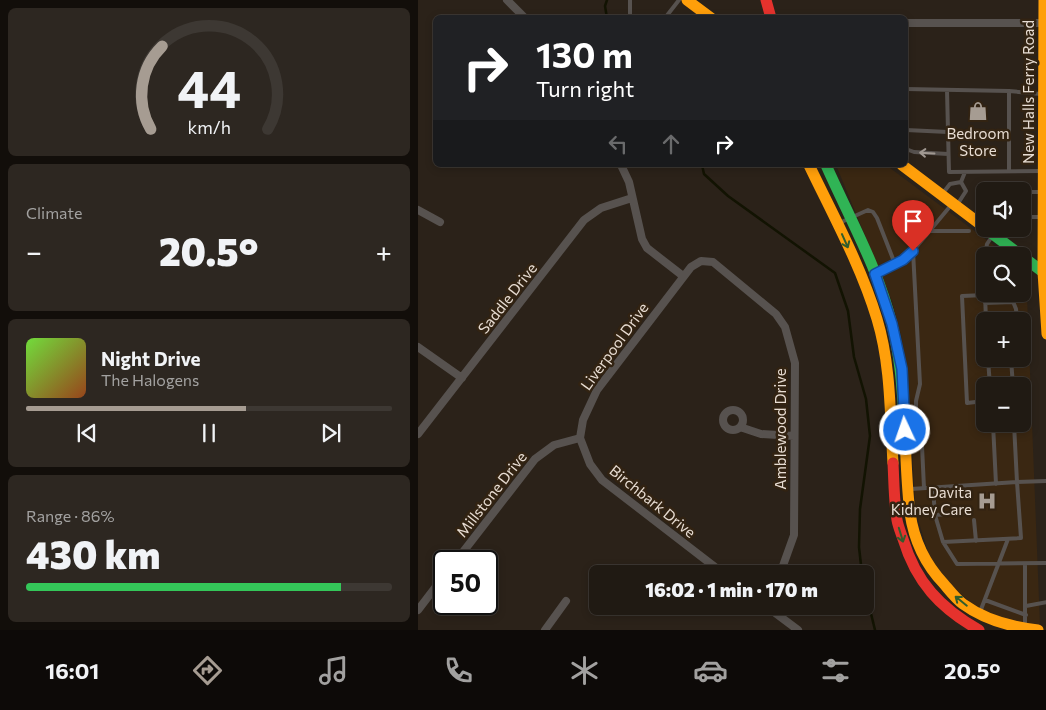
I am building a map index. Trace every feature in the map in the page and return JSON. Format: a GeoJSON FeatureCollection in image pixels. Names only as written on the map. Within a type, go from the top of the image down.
{"type":"FeatureCollection","features":[{"type":"Feature","properties":{"kind":"main road"},"geometry":{"type":"LineString","coordinates":[[687,0],[707,15]]}},
{"type":"Feature","properties":{"kind":"main road"},"geometry":{"type":"LineString","coordinates":[[766,0],[770,15]]}},
{"type":"Feature","properties":{"kind":"main road","name":"New Halls Ferry Road"},"geometry":{"type":"LineString","coordinates":[[1045,5],[1043,23],[1045,67],[1043,94],[1043,192],[1045,205],[1043,217],[1046,332]]}},
{"type":"Feature","properties":{"kind":"main road"},"geometry":{"type":"LineString","coordinates":[[810,167],[868,294],[877,319],[885,355],[888,385],[894,495],[900,535],[909,559],[919,577],[933,595],[952,613],[974,629],[979,614]]}},
{"type":"Feature","properties":{"kind":"main road"},"geometry":{"type":"LineString","coordinates":[[827,167],[875,274],[892,324],[902,369],[910,514],[920,551],[931,570],[962,603],[979,614],[1008,626],[1038,630]]}},
{"type":"Feature","properties":{"kind":"main road"},"geometry":{"type":"LineString","coordinates":[[832,167],[843,203]]}},
{"type":"Feature","properties":{"kind":"main road"},"geometry":{"type":"LineString","coordinates":[[905,167],[976,220]]}},
{"type":"Feature","properties":{"kind":"main road"},"geometry":{"type":"LineString","coordinates":[[1000,237],[1044,266]]}},
{"type":"Feature","properties":{"kind":"street"},"geometry":{"type":"LineString","coordinates":[[507,0],[522,15]]}},
{"type":"Feature","properties":{"kind":"street"},"geometry":{"type":"LineString","coordinates":[[908,23],[1043,23]]}},
{"type":"Feature","properties":{"kind":"street"},"geometry":{"type":"LineString","coordinates":[[622,167],[628,182],[642,239],[647,248],[684,276]]}},
{"type":"Feature","properties":{"kind":"street","name":"Saddle Drive"},"geometry":{"type":"LineString","coordinates":[[418,434],[584,220],[601,208],[632,198]]}},
{"type":"Feature","properties":{"kind":"street"},"geometry":{"type":"LineString","coordinates":[[418,210],[440,222]]}},
{"type":"Feature","properties":{"kind":"street","name":"Amblewood Drive"},"geometry":{"type":"LineString","coordinates":[[684,276],[691,267],[700,261],[714,262],[776,314],[785,327],[795,363],[794,535],[783,565]]}},
{"type":"Feature","properties":{"kind":"street","name":"Liverpool Drive"},"geometry":{"type":"LineString","coordinates":[[580,438],[583,420],[597,390],[684,276]]}},
{"type":"Feature","properties":{"kind":"street"},"geometry":{"type":"LineString","coordinates":[[418,347],[462,378]]}},
{"type":"Feature","properties":{"kind":"street"},"geometry":{"type":"LineString","coordinates":[[740,427],[761,434],[794,436]]}},
{"type":"Feature","properties":{"kind":"street","name":"Millstone Drive"},"geometry":{"type":"LineString","coordinates":[[465,550],[535,459],[554,445],[580,438]]}},
{"type":"Feature","properties":{"kind":"street","name":"Birchbark Drive"},"geometry":{"type":"LineString","coordinates":[[580,438],[590,464],[602,480],[712,565]]}},
{"type":"Feature","properties":{"kind":"street"},"geometry":{"type":"LineString","coordinates":[[418,610],[433,590]]}},
{"type":"Feature","properties":{"kind":"street"},"geometry":{"type":"LineString","coordinates":[[544,630],[566,602]]}},
{"type":"Feature","properties":{"kind":"street"},"geometry":{"type":"LineString","coordinates":[[778,615],[798,630]]}},
{"type":"Feature","properties":{"kind":"lane"},"geometry":{"type":"LineString","coordinates":[[630,0],[630,15]]}},
{"type":"Feature","properties":{"kind":"lane"},"geometry":{"type":"LineString","coordinates":[[667,15],[679,0]]}},
{"type":"Feature","properties":{"kind":"lane"},"geometry":{"type":"LineString","coordinates":[[908,89],[1009,91],[1043,94]]}},
{"type":"Feature","properties":{"kind":"lane"},"geometry":{"type":"LineString","coordinates":[[946,90],[950,172],[1043,171]]}},
{"type":"Feature","properties":{"kind":"lane"},"geometry":{"type":"LineString","coordinates":[[1009,91],[1009,171]]}},
{"type":"Feature","properties":{"kind":"lane"},"geometry":{"type":"LineString","coordinates":[[908,130],[1009,132]]}},
{"type":"Feature","properties":{"kind":"lane"},"geometry":{"type":"LineString","coordinates":[[908,150],[914,152],[948,154]]}},
{"type":"Feature","properties":{"kind":"lane"},"geometry":{"type":"LineString","coordinates":[[961,182],[965,172]]}},
{"type":"Feature","properties":{"kind":"lane"},"geometry":{"type":"LineString","coordinates":[[942,195],[950,184],[961,182]]}},
{"type":"Feature","properties":{"kind":"lane"},"geometry":{"type":"LineString","coordinates":[[875,274],[903,260],[913,251],[966,191],[961,182]]}},
{"type":"Feature","properties":{"kind":"lane"},"geometry":{"type":"LineString","coordinates":[[1031,192],[1043,192]]}},
{"type":"Feature","properties":{"kind":"lane"},"geometry":{"type":"LineString","coordinates":[[837,224],[868,210],[872,212],[877,218],[895,264]]}},
{"type":"Feature","properties":{"kind":"lane"},"geometry":{"type":"LineString","coordinates":[[1031,216],[1043,217]]}},
{"type":"Feature","properties":{"kind":"lane"},"geometry":{"type":"LineString","coordinates":[[930,231],[969,231]]}},
{"type":"Feature","properties":{"kind":"lane"},"geometry":{"type":"LineString","coordinates":[[913,251],[920,384],[916,401],[916,432],[922,446],[924,488]]}},
{"type":"Feature","properties":{"kind":"lane"},"geometry":{"type":"LineString","coordinates":[[976,295],[962,296],[967,403],[976,402]]}},
{"type":"Feature","properties":{"kind":"lane"},"geometry":{"type":"LineString","coordinates":[[986,312],[985,303],[1013,302],[1016,312]]}},
{"type":"Feature","properties":{"kind":"lane"},"geometry":{"type":"LineString","coordinates":[[993,432],[996,484]]}},
{"type":"Feature","properties":{"kind":"lane"},"geometry":{"type":"LineString","coordinates":[[943,542],[1021,538],[1014,432]]}},
{"type":"Feature","properties":{"kind":"lane"},"geometry":{"type":"LineString","coordinates":[[908,489],[1046,482]]}},
{"type":"Feature","properties":{"kind":"lane"},"geometry":{"type":"LineString","coordinates":[[932,488],[935,515],[943,542],[957,564],[1046,563]]}},
{"type":"Feature","properties":{"kind":"lane"},"geometry":{"type":"LineString","coordinates":[[935,515],[964,513]]}},
{"type":"Feature","properties":{"kind":"lane"},"geometry":{"type":"LineString","coordinates":[[974,520],[976,541]]}},
{"type":"Feature","properties":{"kind":"lane"},"geometry":{"type":"LineString","coordinates":[[979,614],[1008,539]]}},
{"type":"Feature","properties":{"kind":"lane"},"geometry":{"type":"LineString","coordinates":[[1025,564],[1025,629]]}},
{"type":"Feature","properties":{"kind":"lane"},"geometry":{"type":"LineString","coordinates":[[985,600],[1026,615]]}},
{"type":"Feature","properties":{"kind":"lane"},"geometry":{"type":"LineString","coordinates":[[1026,606],[1046,602]]}},
{"type":"Feature","properties":{"kind":"shaded area"},"geometry":{"type":"Polygon","coordinates":[[[837,167],[889,167],[976,232],[976,237],[983,237],[996,247],[976,247],[976,302],[1027,302],[1028,312],[976,312],[976,367],[1030,367],[1030,377],[976,377],[976,432],[1031,432],[1031,397],[1040,625],[1026,625],[985,611],[970,602],[949,584],[936,569],[929,555],[917,516],[907,366],[892,301],[837,167]]]}},
{"type":"Feature","properties":{"kind":"waterway"},"geometry":{"type":"LineString","coordinates":[[606,15],[605,6],[607,0]]}},
{"type":"Feature","properties":{"kind":"waterway"},"geometry":{"type":"LineString","coordinates":[[702,167],[704,174],[728,196],[835,273],[848,311],[854,357],[866,399],[870,436],[860,509],[859,547],[861,565]]}},
{"type":"Feature","properties":{"kind":"waterway"},"geometry":{"type":"LineString","coordinates":[[871,615],[875,630]]}},
{"type":"Feature","properties":{"kind":"traffic: fast"},"geometry":{"type":"LineString","coordinates":[[827,167],[863,244],[886,304],[899,360],[904,417]]}},
{"type":"Feature","properties":{"kind":"traffic: fast"},"geometry":{"type":"LineString","coordinates":[[997,237],[1043,272]]}},
{"type":"Feature","properties":{"kind":"traffic: slow"},"geometry":{"type":"LineString","coordinates":[[687,0],[707,15]]}},
{"type":"Feature","properties":{"kind":"traffic: slow"},"geometry":{"type":"LineString","coordinates":[[1044,0],[1043,272],[1047,334]]}},
{"type":"Feature","properties":{"kind":"traffic: slow"},"geometry":{"type":"LineString","coordinates":[[810,167],[855,260],[882,336],[887,372],[893,463]]}},
{"type":"Feature","properties":{"kind":"traffic: slow"},"geometry":{"type":"LineString","coordinates":[[905,167],[976,221]]}},
{"type":"Feature","properties":{"kind":"traffic: slow"},"geometry":{"type":"LineString","coordinates":[[904,417],[910,513],[914,533],[921,552],[931,568],[953,595],[971,610],[999,622],[1038,630]]}},
{"type":"Feature","properties":{"kind":"traffic: jam"},"geometry":{"type":"LineString","coordinates":[[766,0],[770,15]]}},
{"type":"Feature","properties":{"kind":"traffic: jam"},"geometry":{"type":"LineString","coordinates":[[893,463],[897,522],[915,568],[922,581],[941,603],[952,613],[979,630]]}},
{"type":"Feature","properties":{"kind":"place","name":"Bedroom Store"},"geometry":{"type":"Point","coordinates":[978,111]}},
{"type":"Feature","properties":{"kind":"place","name":"Davita Kidney Care"},"geometry":{"type":"Point","coordinates":[987,501]}},
{"type":"Feature","properties":{"kind":"route"},"geometry":{"type":"LineString","coordinates":[[905,430],[902,369],[892,324],[875,274],[903,260],[913,251]]}}]}
